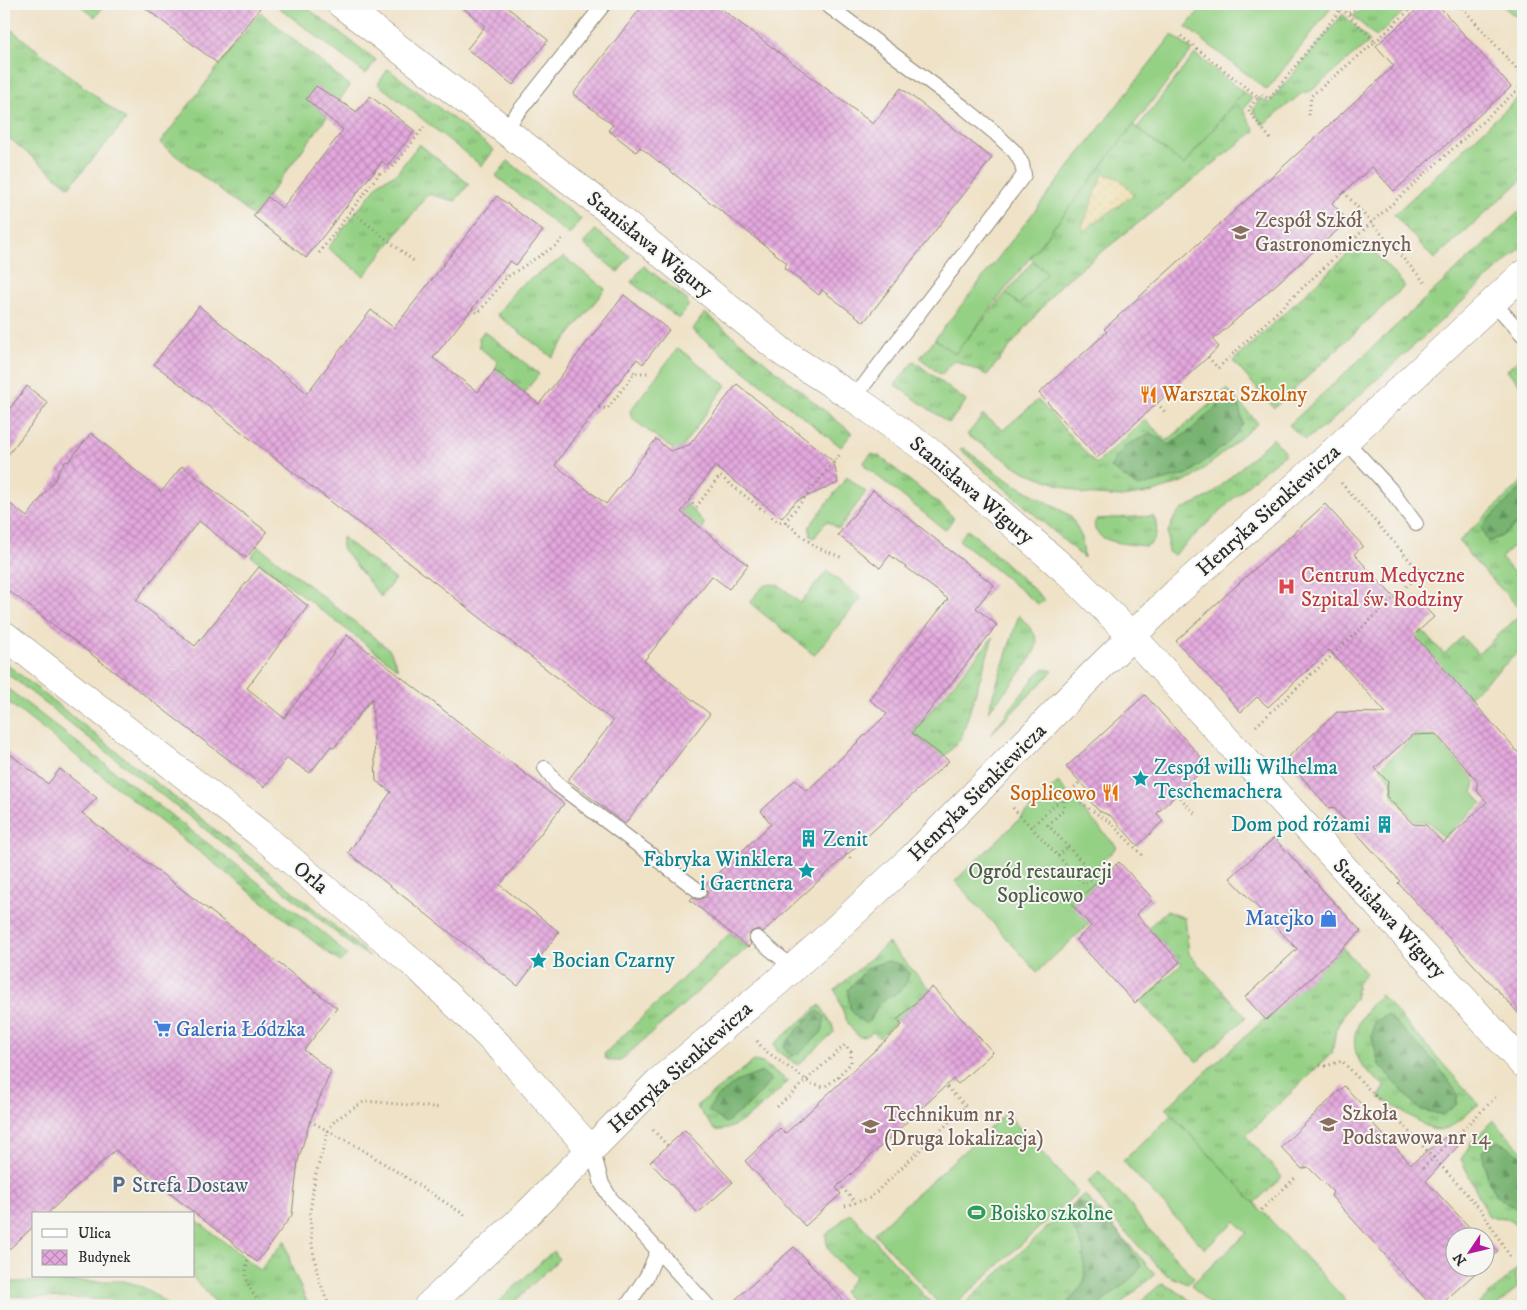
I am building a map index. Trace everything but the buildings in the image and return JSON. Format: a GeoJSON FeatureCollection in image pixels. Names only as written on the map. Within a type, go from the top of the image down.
{"type":"FeatureCollection","features":[{"type":"Feature","properties":{"kind":"street","name":"Stanisława Wigury"},"geometry":{"type":"LineString","coordinates":[[341,4],[603,206],[785,354],[854,398],[934,455],[1071,575],[1132,636],[1523,1064]]}},
{"type":"Feature","properties":{"kind":"street","name":"Henryka Sienkiewicza"},"geometry":{"type":"LineString","coordinates":[[428,1306],[528,1213],[658,1082],[793,968],[912,858],[1177,592],[1345,440],[1523,274]]}},
{"type":"Feature","properties":{"kind":"street","name":"Orla"},"geometry":{"type":"LineString","coordinates":[[4,635],[278,849],[421,970],[502,1049],[590,1149]]}},
{"type":"Feature","properties":{"kind":"lane"},"geometry":{"type":"LineString","coordinates":[[504,130],[604,4]]}},
{"type":"Feature","properties":{"kind":"lane"},"geometry":{"type":"LineString","coordinates":[[826,4],[994,132],[1015,152],[1022,164],[1024,175],[854,398]]}},
{"type":"Feature","properties":{"kind":"lane"},"geometry":{"type":"LineString","coordinates":[[1493,302],[1523,336]]}},
{"type":"Feature","properties":{"kind":"lane"},"geometry":{"type":"LineString","coordinates":[[1345,440],[1390,489],[1416,524]]}},
{"type":"Feature","properties":{"kind":"lane"},"geometry":{"type":"LineString","coordinates":[[546,768],[558,785],[699,891]]}},
{"type":"Feature","properties":{"kind":"lane"},"geometry":{"type":"LineString","coordinates":[[757,938],[793,968]]}},
{"type":"Feature","properties":{"kind":"lane"},"geometry":{"type":"LineString","coordinates":[[590,1149],[602,1184],[612,1199],[708,1306]]}},
{"type":"Feature","properties":{"kind":"lane"},"geometry":{"type":"LineString","coordinates":[[627,1306],[647,1276],[658,1250]]}},
{"type":"Feature","properties":{"kind":"path"},"geometry":{"type":"LineString","coordinates":[[1272,141],[1248,110],[1261,94],[1269,99],[1345,4]]}},
{"type":"Feature","properties":{"kind":"path"},"geometry":{"type":"LineString","coordinates":[[1348,14],[1362,4]]}},
{"type":"Feature","properties":{"kind":"path"},"geometry":{"type":"LineString","coordinates":[[1309,115],[1310,96],[1375,42],[1416,4]]}},
{"type":"Feature","properties":{"kind":"path"},"geometry":{"type":"LineString","coordinates":[[1459,4],[1523,76]]}},
{"type":"Feature","properties":{"kind":"path"},"geometry":{"type":"LineString","coordinates":[[1341,9],[1375,42]]}},
{"type":"Feature","properties":{"kind":"path"},"geometry":{"type":"LineString","coordinates":[[1181,36],[1258,97]]}},
{"type":"Feature","properties":{"kind":"path"},"geometry":{"type":"LineString","coordinates":[[1208,357],[1218,368],[1371,223],[1523,85]]}},
{"type":"Feature","properties":{"kind":"path"},"geometry":{"type":"LineString","coordinates":[[319,253],[379,174],[393,168],[424,127]]}},
{"type":"Feature","properties":{"kind":"path"},"geometry":{"type":"LineString","coordinates":[[374,171],[379,174]]}},
{"type":"Feature","properties":{"kind":"path"},"geometry":{"type":"LineString","coordinates":[[1344,192],[1427,285]]}},
{"type":"Feature","properties":{"kind":"path"},"geometry":{"type":"LineString","coordinates":[[346,207],[415,262]]}},
{"type":"Feature","properties":{"kind":"path"},"geometry":{"type":"LineString","coordinates":[[472,308],[478,313],[507,277],[558,244],[564,236]]}},
{"type":"Feature","properties":{"kind":"path"},"geometry":{"type":"LineString","coordinates":[[501,272],[507,277]]}},
{"type":"Feature","properties":{"kind":"path"},"geometry":{"type":"LineString","coordinates":[[629,369],[635,373],[648,373]]}},
{"type":"Feature","properties":{"kind":"path"},"geometry":{"type":"LineString","coordinates":[[599,407],[607,409],[635,373]]}},
{"type":"Feature","properties":{"kind":"path"},"geometry":{"type":"LineString","coordinates":[[1157,403],[1167,414]]}},
{"type":"Feature","properties":{"kind":"path"},"geometry":{"type":"LineString","coordinates":[[785,522],[841,453]]}},
{"type":"Feature","properties":{"kind":"path"},"geometry":{"type":"LineString","coordinates":[[689,500],[696,506],[720,476],[778,522],[785,522],[816,546],[843,558]]}},
{"type":"Feature","properties":{"kind":"path"},"geometry":{"type":"LineString","coordinates":[[730,483],[733,480]]}},
{"type":"Feature","properties":{"kind":"path"},"geometry":{"type":"LineString","coordinates":[[1256,726],[1423,572],[1339,481]]}},
{"type":"Feature","properties":{"kind":"path"},"geometry":{"type":"LineString","coordinates":[[1307,670],[1312,675]]}},
{"type":"Feature","properties":{"kind":"path"},"geometry":{"type":"LineString","coordinates":[[1518,684],[1523,690]]}},
{"type":"Feature","properties":{"kind":"path"},"geometry":{"type":"LineString","coordinates":[[1031,827],[1080,782]]}},
{"type":"Feature","properties":{"kind":"path"},"geometry":{"type":"LineString","coordinates":[[1070,792],[1091,810],[1110,822],[1142,855]]}},
{"type":"Feature","properties":{"kind":"path"},"geometry":{"type":"LineString","coordinates":[[1177,794],[1196,815]]}},
{"type":"Feature","properties":{"kind":"path"},"geometry":{"type":"LineString","coordinates":[[1064,796],[1064,809],[1048,824],[1097,878]]}},
{"type":"Feature","properties":{"kind":"path"},"geometry":{"type":"LineString","coordinates":[[1091,810],[1095,807]]}},
{"type":"Feature","properties":{"kind":"path"},"geometry":{"type":"LineString","coordinates":[[1013,808],[1084,884],[1116,865]]}},
{"type":"Feature","properties":{"kind":"path"},"geometry":{"type":"LineString","coordinates":[[1058,856],[1068,847]]}},
{"type":"Feature","properties":{"kind":"path"},"geometry":{"type":"LineString","coordinates":[[846,854],[852,860]]}},
{"type":"Feature","properties":{"kind":"path"},"geometry":{"type":"LineString","coordinates":[[757,1041],[763,1049],[806,1080],[811,1084],[824,1087],[839,1076],[851,1063],[852,1052],[845,1045],[806,1080],[777,1107]]}},
{"type":"Feature","properties":{"kind":"path"},"geometry":{"type":"LineString","coordinates":[[1320,1066],[1342,1062],[1481,1210],[1511,1258]]}},
{"type":"Feature","properties":{"kind":"path"},"geometry":{"type":"LineString","coordinates":[[839,1076],[842,1080]]}},
{"type":"Feature","properties":{"kind":"path"},"geometry":{"type":"LineString","coordinates":[[845,1206],[870,1198],[966,1106],[945,1085]]}},
{"type":"Feature","properties":{"kind":"path"},"geometry":{"type":"LineString","coordinates":[[1423,1168],[1496,1097]]}},
{"type":"Feature","properties":{"kind":"path"},"geometry":{"type":"LineString","coordinates":[[329,1306],[318,1277],[312,1245],[310,1212],[315,1177],[328,1131],[335,1120],[365,1101],[441,1108]]}},
{"type":"Feature","properties":{"kind":"path"},"geometry":{"type":"LineString","coordinates":[[310,1121],[358,1147],[465,1215]]}},
{"type":"Feature","properties":{"kind":"path"},"geometry":{"type":"LineString","coordinates":[[656,1133],[668,1146]]}},
{"type":"Feature","properties":{"kind":"path"},"geometry":{"type":"LineString","coordinates":[[1261,1210],[1297,1176]]}},
{"type":"Feature","properties":{"kind":"path"},"geometry":{"type":"LineString","coordinates":[[839,1184],[856,1203]]}},
{"type":"Feature","properties":{"kind":"path"},"geometry":{"type":"LineString","coordinates":[[249,1255],[245,1268],[246,1280],[262,1306]]}},
{"type":"Feature","properties":{"kind":"path"},"geometry":{"type":"LineString","coordinates":[[1508,1306],[1523,1292]]}},
{"type":"Feature","properties":{"kind":"green space"},"geometry":{"type":"Polygon","coordinates":[[[78,4],[106,4],[95,17],[78,4]]]}},
{"type":"Feature","properties":{"kind":"green space"},"geometry":{"type":"Polygon","coordinates":[[[281,4],[302,4],[376,60],[366,74],[278,7],[281,4]]]}},
{"type":"Feature","properties":{"kind":"green space"},"geometry":{"type":"Polygon","coordinates":[[[1204,4],[1334,4],[1267,90],[1186,27],[1204,4]]]}},
{"type":"Feature","properties":{"kind":"green space"},"geometry":{"type":"Polygon","coordinates":[[[1369,4],[1412,4],[1376,37],[1353,16],[1369,4]]]}},
{"type":"Feature","properties":{"kind":"green space"},"geometry":{"type":"Polygon","coordinates":[[[1500,4],[1523,4],[1523,22],[1500,4]]]}},
{"type":"Feature","properties":{"kind":"green space"},"geometry":{"type":"Polygon","coordinates":[[[260,12],[350,86],[253,216],[160,143],[260,12]]]}},
{"type":"Feature","properties":{"kind":"green space"},"geometry":{"type":"Polygon","coordinates":[[[1343,14],[1370,41],[1311,91],[1302,93],[1263,125],[1253,110],[1260,98],[1269,103],[1343,14]]]}},
{"type":"Feature","properties":{"kind":"green space"},"geometry":{"type":"Polygon","coordinates":[[[4,24],[126,120],[69,187],[4,134],[4,24]]]}},
{"type":"Feature","properties":{"kind":"green space"},"geometry":{"type":"Polygon","coordinates":[[[1172,35],[1192,50],[955,354],[935,339],[1172,35]]]}},
{"type":"Feature","properties":{"kind":"green space"},"geometry":{"type":"Polygon","coordinates":[[[1195,54],[1243,92],[1184,165],[1137,128],[1195,54]]]}},
{"type":"Feature","properties":{"kind":"green space"},"geometry":{"type":"Polygon","coordinates":[[[388,69],[494,150],[482,166],[378,84],[388,69]]]}},
{"type":"Feature","properties":{"kind":"green space"},"geometry":{"type":"Polygon","coordinates":[[[1243,92],[1252,98],[1243,110],[1255,131],[1061,284],[987,375],[954,360],[941,375],[920,358],[935,339],[955,353],[1006,293],[1020,304],[1046,273],[1030,258],[1133,125],[1184,165],[1243,92]]]}},
{"type":"Feature","properties":{"kind":"green space"},"geometry":{"type":"Polygon","coordinates":[[[1523,93],[1523,179],[1434,259],[1394,215],[1523,93]]]}},
{"type":"Feature","properties":{"kind":"green space"},"geometry":{"type":"Polygon","coordinates":[[[419,144],[469,184],[455,201],[428,194],[364,276],[328,248],[381,181],[396,174],[419,144]]]}},
{"type":"Feature","properties":{"kind":"green space"},"geometry":{"type":"Polygon","coordinates":[[[508,161],[581,219],[569,235],[496,176],[508,161]]]}},
{"type":"Feature","properties":{"kind":"green space"},"geometry":{"type":"Polygon","coordinates":[[[1523,208],[1523,246],[1329,423],[1305,440],[1289,425],[1523,208]]]}},
{"type":"Feature","properties":{"kind":"green space"},"geometry":{"type":"Polygon","coordinates":[[[595,230],[630,256],[618,272],[583,244],[595,230]]]}},
{"type":"Feature","properties":{"kind":"green space"},"geometry":{"type":"Polygon","coordinates":[[[1363,240],[1405,286],[1274,408],[1233,361],[1363,240]]]}},
{"type":"Feature","properties":{"kind":"green space"},"geometry":{"type":"Polygon","coordinates":[[[564,257],[605,289],[552,357],[497,315],[517,288],[564,257]]]}},
{"type":"Feature","properties":{"kind":"green space"},"geometry":{"type":"Polygon","coordinates":[[[1033,261],[1047,273],[1020,305],[1006,293],[1033,261]]]}},
{"type":"Feature","properties":{"kind":"green space"},"geometry":{"type":"Polygon","coordinates":[[[644,266],[687,300],[688,306],[679,319],[631,282],[644,266]]]}},
{"type":"Feature","properties":{"kind":"green space"},"geometry":{"type":"Polygon","coordinates":[[[705,313],[852,433],[841,447],[692,330],[705,313]]]}},
{"type":"Feature","properties":{"kind":"green space"},"geometry":{"type":"Polygon","coordinates":[[[484,331],[539,374],[524,393],[495,370],[498,362],[480,348],[479,338],[484,331]]]}},
{"type":"Feature","properties":{"kind":"green space"},"geometry":{"type":"Polygon","coordinates":[[[678,348],[726,385],[678,453],[635,421],[630,411],[678,348]]]}},
{"type":"Feature","properties":{"kind":"green space"},"geometry":{"type":"Polygon","coordinates":[[[1519,359],[1523,364],[1523,388],[1507,370],[1519,359]]]}},
{"type":"Feature","properties":{"kind":"green space"},"geometry":{"type":"Polygon","coordinates":[[[914,361],[966,401],[949,423],[895,385],[914,361]]]}},
{"type":"Feature","properties":{"kind":"green space"},"geometry":{"type":"Polygon","coordinates":[[[1227,389],[1258,423],[1193,478],[1154,492],[1122,497],[1083,494],[1023,471],[967,435],[983,415],[1003,430],[1038,400],[1096,464],[1145,420],[1167,441],[1227,389]]]}},
{"type":"Feature","properties":{"kind":"green space"},"geometry":{"type":"Polygon","coordinates":[[[1225,398],[1239,406],[1243,424],[1231,440],[1188,474],[1138,487],[1110,467],[1125,446],[1151,433],[1169,445],[1192,429],[1225,398]]]}},
{"type":"Feature","properties":{"kind":"green space"},"geometry":{"type":"Polygon","coordinates":[[[1273,438],[1286,453],[1254,479],[1174,555],[1168,552],[1168,532],[1175,516],[1181,510],[1210,496],[1273,438]]]}},
{"type":"Feature","properties":{"kind":"green space"},"geometry":{"type":"Polygon","coordinates":[[[963,448],[1004,478],[1071,516],[1082,538],[1084,558],[960,449],[963,448]]]}},
{"type":"Feature","properties":{"kind":"green space"},"geometry":{"type":"Polygon","coordinates":[[[871,454],[879,456],[954,518],[945,530],[865,466],[864,462],[871,454]]]}},
{"type":"Feature","properties":{"kind":"green space"},"geometry":{"type":"Polygon","coordinates":[[[847,477],[866,492],[839,529],[827,521],[814,538],[811,536],[809,527],[847,477]]]}},
{"type":"Feature","properties":{"kind":"green space"},"geometry":{"type":"Polygon","coordinates":[[[1523,481],[1523,537],[1501,558],[1523,583],[1523,612],[1468,554],[1459,541],[1523,481]]]}},
{"type":"Feature","properties":{"kind":"green space"},"geometry":{"type":"Polygon","coordinates":[[[1523,486],[1523,519],[1502,536],[1488,542],[1481,527],[1523,486]]]}},
{"type":"Feature","properties":{"kind":"green space"},"geometry":{"type":"Polygon","coordinates":[[[687,504],[704,523],[703,529],[694,541],[662,536],[687,504]]]}},
{"type":"Feature","properties":{"kind":"green space"},"geometry":{"type":"Polygon","coordinates":[[[1153,516],[1157,529],[1155,538],[1145,546],[1125,544],[1103,538],[1095,529],[1097,519],[1153,516]]]}},
{"type":"Feature","properties":{"kind":"green space"},"geometry":{"type":"Polygon","coordinates":[[[968,529],[1045,601],[1038,604],[959,540],[968,529]]]}},
{"type":"Feature","properties":{"kind":"green space"},"geometry":{"type":"Polygon","coordinates":[[[342,537],[395,579],[381,597],[342,548],[342,537]]]}},
{"type":"Feature","properties":{"kind":"green space"},"geometry":{"type":"Polygon","coordinates":[[[259,546],[390,650],[398,669],[251,556],[259,546]]]}},
{"type":"Feature","properties":{"kind":"green space"},"geometry":{"type":"Polygon","coordinates":[[[827,571],[861,598],[814,655],[750,603],[761,588],[773,584],[783,589],[800,603],[827,571]]]}},
{"type":"Feature","properties":{"kind":"green space"},"geometry":{"type":"Polygon","coordinates":[[[1523,612],[1523,648],[1470,696],[1461,690],[1416,640],[1422,630],[1444,654],[1462,637],[1478,654],[1523,612]]]}},
{"type":"Feature","properties":{"kind":"green space"},"geometry":{"type":"Polygon","coordinates":[[[1019,615],[1034,634],[1037,641],[1036,648],[1017,677],[988,711],[1019,615]]]}},
{"type":"Feature","properties":{"kind":"green space"},"geometry":{"type":"Polygon","coordinates":[[[993,637],[961,739],[944,757],[912,733],[993,637]]]}},
{"type":"Feature","properties":{"kind":"green space"},"geometry":{"type":"Polygon","coordinates":[[[4,662],[305,901],[370,956],[356,949],[4,671],[4,662]]]}},
{"type":"Feature","properties":{"kind":"green space"},"geometry":{"type":"Polygon","coordinates":[[[1044,669],[1053,671],[990,735],[1038,673],[1044,669]]]}},
{"type":"Feature","properties":{"kind":"green space"},"geometry":{"type":"Polygon","coordinates":[[[4,686],[325,934],[347,955],[340,962],[4,699],[4,686]]]}},
{"type":"Feature","properties":{"kind":"green space"},"geometry":{"type":"Polygon","coordinates":[[[1417,733],[1421,736],[1435,737],[1475,781],[1473,792],[1482,803],[1444,838],[1429,822],[1415,821],[1392,795],[1392,782],[1380,768],[1417,733]]]}},
{"type":"Feature","properties":{"kind":"green space","name":"Ogród restauracji Soplicowo"},"geometry":{"type":"Polygon","coordinates":[[[1058,782],[1117,847],[1098,865],[1123,893],[1037,972],[955,881],[1058,782]]]}},
{"type":"Feature","properties":{"kind":"green space"},"geometry":{"type":"Polygon","coordinates":[[[1166,911],[1185,918],[1189,954],[1246,1017],[1197,1062],[1141,1002],[1182,964],[1148,928],[1166,911]]]}},
{"type":"Feature","properties":{"kind":"green space"},"geometry":{"type":"Polygon","coordinates":[[[730,933],[748,947],[620,1061],[610,1061],[605,1058],[604,1054],[730,933]]]}},
{"type":"Feature","properties":{"kind":"green space"},"geometry":{"type":"Polygon","coordinates":[[[888,943],[930,989],[879,1038],[873,1032],[867,1036],[860,1037],[851,1028],[835,990],[888,943]]]}},
{"type":"Feature","properties":{"kind":"green space"},"geometry":{"type":"Polygon","coordinates":[[[1343,948],[1366,973],[1358,983],[1355,999],[1346,1010],[1336,1029],[1332,1053],[1246,1136],[1282,1177],[1254,1203],[1166,1108],[1343,948]]]}},
{"type":"Feature","properties":{"kind":"green space"},"geometry":{"type":"Polygon","coordinates":[[[888,961],[903,965],[909,973],[907,980],[902,989],[879,1004],[866,1024],[851,1010],[848,989],[869,967],[888,961]]]}},
{"type":"Feature","properties":{"kind":"green space"},"geometry":{"type":"Polygon","coordinates":[[[1381,995],[1479,1104],[1451,1126],[1445,1129],[1431,1129],[1379,1097],[1385,1087],[1365,1069],[1358,1059],[1355,1049],[1356,1029],[1366,1011],[1381,995]]]}},
{"type":"Feature","properties":{"kind":"green space"},"geometry":{"type":"Polygon","coordinates":[[[820,1005],[832,1024],[834,1032],[798,1065],[777,1051],[774,1044],[820,1005]]]}},
{"type":"Feature","properties":{"kind":"green space"},"geometry":{"type":"Polygon","coordinates":[[[818,1011],[825,1017],[822,1032],[800,1053],[792,1056],[785,1050],[784,1045],[807,1019],[818,1011]]]}},
{"type":"Feature","properties":{"kind":"green space"},"geometry":{"type":"Polygon","coordinates":[[[1388,1015],[1436,1063],[1457,1093],[1457,1104],[1443,1115],[1419,1109],[1379,1065],[1372,1037],[1374,1021],[1388,1015]]]}},
{"type":"Feature","properties":{"kind":"green space"},"geometry":{"type":"Polygon","coordinates":[[[754,1061],[763,1063],[788,1081],[744,1120],[724,1130],[715,1130],[696,1106],[754,1061]]]}},
{"type":"Feature","properties":{"kind":"green space"},"geometry":{"type":"Polygon","coordinates":[[[762,1072],[772,1080],[752,1102],[726,1123],[708,1111],[715,1099],[736,1082],[762,1072]]]}},
{"type":"Feature","properties":{"kind":"green space","name":"Boisko szkolne"},"geometry":{"type":"Polygon","coordinates":[[[1006,1113],[1078,1192],[954,1306],[941,1306],[874,1233],[1006,1113]]]}},
{"type":"Feature","properties":{"kind":"green space"},"geometry":{"type":"Polygon","coordinates":[[[1172,1115],[1351,1306],[1211,1306],[1191,1285],[1247,1233],[1235,1221],[1205,1249],[1123,1161],[1172,1115]]]}},
{"type":"Feature","properties":{"kind":"green space"},"geometry":{"type":"Polygon","coordinates":[[[1493,1120],[1523,1152],[1523,1227],[1516,1226],[1507,1218],[1489,1217],[1461,1159],[1472,1142],[1493,1120]]]}},
{"type":"Feature","properties":{"kind":"green space"},"geometry":{"type":"Polygon","coordinates":[[[1498,1141],[1518,1153],[1523,1160],[1523,1209],[1508,1204],[1496,1194],[1489,1181],[1482,1151],[1498,1141]]]}},
{"type":"Feature","properties":{"kind":"green space"},"geometry":{"type":"Polygon","coordinates":[[[1099,1171],[1131,1205],[1142,1222],[1194,1277],[1188,1284],[1165,1274],[1115,1221],[1088,1181],[1099,1171]]]}},
{"type":"Feature","properties":{"kind":"green space"},"geometry":{"type":"Polygon","coordinates":[[[1084,1194],[1155,1274],[1118,1306],[962,1306],[1084,1194]]]}},
{"type":"Feature","properties":{"kind":"green space"},"geometry":{"type":"Polygon","coordinates":[[[1077,1201],[1097,1212],[1114,1228],[1141,1266],[1136,1274],[1098,1306],[1065,1306],[1085,1281],[1083,1247],[1066,1215],[1077,1201]]]}},
{"type":"Feature","properties":{"kind":"green space"},"geometry":{"type":"Polygon","coordinates":[[[850,1213],[934,1306],[856,1306],[843,1292],[854,1278],[828,1247],[826,1235],[850,1213]]]}},
{"type":"Feature","properties":{"kind":"green space"},"geometry":{"type":"Polygon","coordinates":[[[196,1220],[260,1270],[285,1240],[291,1266],[309,1306],[219,1306],[194,1278],[196,1220]]]}},
{"type":"Feature","properties":{"kind":"green space"},"geometry":{"type":"Polygon","coordinates":[[[553,1251],[559,1259],[510,1306],[494,1306],[553,1251]]]}},
{"type":"Feature","properties":{"kind":"green space"},"geometry":{"type":"Polygon","coordinates":[[[1523,1263],[1523,1267],[1515,1274],[1518,1287],[1497,1306],[1477,1306],[1523,1263]]]}},
{"type":"Feature","properties":{"kind":"green space"},"geometry":{"type":"Polygon","coordinates":[[[124,1281],[148,1290],[169,1306],[126,1306],[120,1300],[4,1296],[4,1282],[124,1281]]]}},
{"type":"Feature","properties":{"kind":"green space"},"geometry":{"type":"Polygon","coordinates":[[[1162,1283],[1185,1296],[1194,1306],[1135,1306],[1162,1283]]]}},
{"type":"Feature","properties":{"kind":"sand"},"geometry":{"type":"Polygon","coordinates":[[[1103,174],[1121,180],[1133,195],[1085,230],[1082,227],[1103,174]]]}},
{"type":"Feature","properties":{"kind":"place","name":"Zespół Szkół Gastronomicznych"},"geometry":{"type":"Point","coordinates":[1241,232]}},
{"type":"Feature","properties":{"kind":"place","name":"Warsztat Szkolny"},"geometry":{"type":"Point","coordinates":[1148,394]}},
{"type":"Feature","properties":{"kind":"place","name":"Centrum Medyczne Szpital św. Rodziny"},"geometry":{"type":"Point","coordinates":[1287,587]}},
{"type":"Feature","properties":{"kind":"place","name":"Zespół willi Wilhelma Teschemachera"},"geometry":{"type":"Point","coordinates":[1140,779]}},
{"type":"Feature","properties":{"kind":"place","name":"Soplicowo"},"geometry":{"type":"Point","coordinates":[1110,793]}},
{"type":"Feature","properties":{"kind":"place","name":"Dom pod różami"},"geometry":{"type":"Point","coordinates":[1384,824]}},
{"type":"Feature","properties":{"kind":"place","name":"Zenit"},"geometry":{"type":"Point","coordinates":[809,839]}},
{"type":"Feature","properties":{"kind":"place","name":"Fabryka Winklera i Gaertnera"},"geometry":{"type":"Point","coordinates":[807,871]}},
{"type":"Feature","properties":{"kind":"place","name":"Matejko"},"geometry":{"type":"Point","coordinates":[1328,918]}},
{"type":"Feature","properties":{"kind":"place","name":"Bocian Czarny"},"geometry":{"type":"Point","coordinates":[538,960]}},
{"type":"Feature","properties":{"kind":"place","name":"Galeria Łódzka"},"geometry":{"type":"Point","coordinates":[162,1029]}},
{"type":"Feature","properties":{"kind":"place","name":"Szkoła Podstawowa nr 14"},"geometry":{"type":"Point","coordinates":[1328,1125]}},
{"type":"Feature","properties":{"kind":"place","name":"Technikum nr 3 (Druga lokalizacja)"},"geometry":{"type":"Point","coordinates":[870,1126]}},
{"type":"Feature","properties":{"kind":"place","name":"Strefa Dostaw"},"geometry":{"type":"Point","coordinates":[118,1185]}},
{"type":"Feature","properties":{"kind":"place","name":"Boisko szkolne"},"geometry":{"type":"Point","coordinates":[976,1213]}}]}
